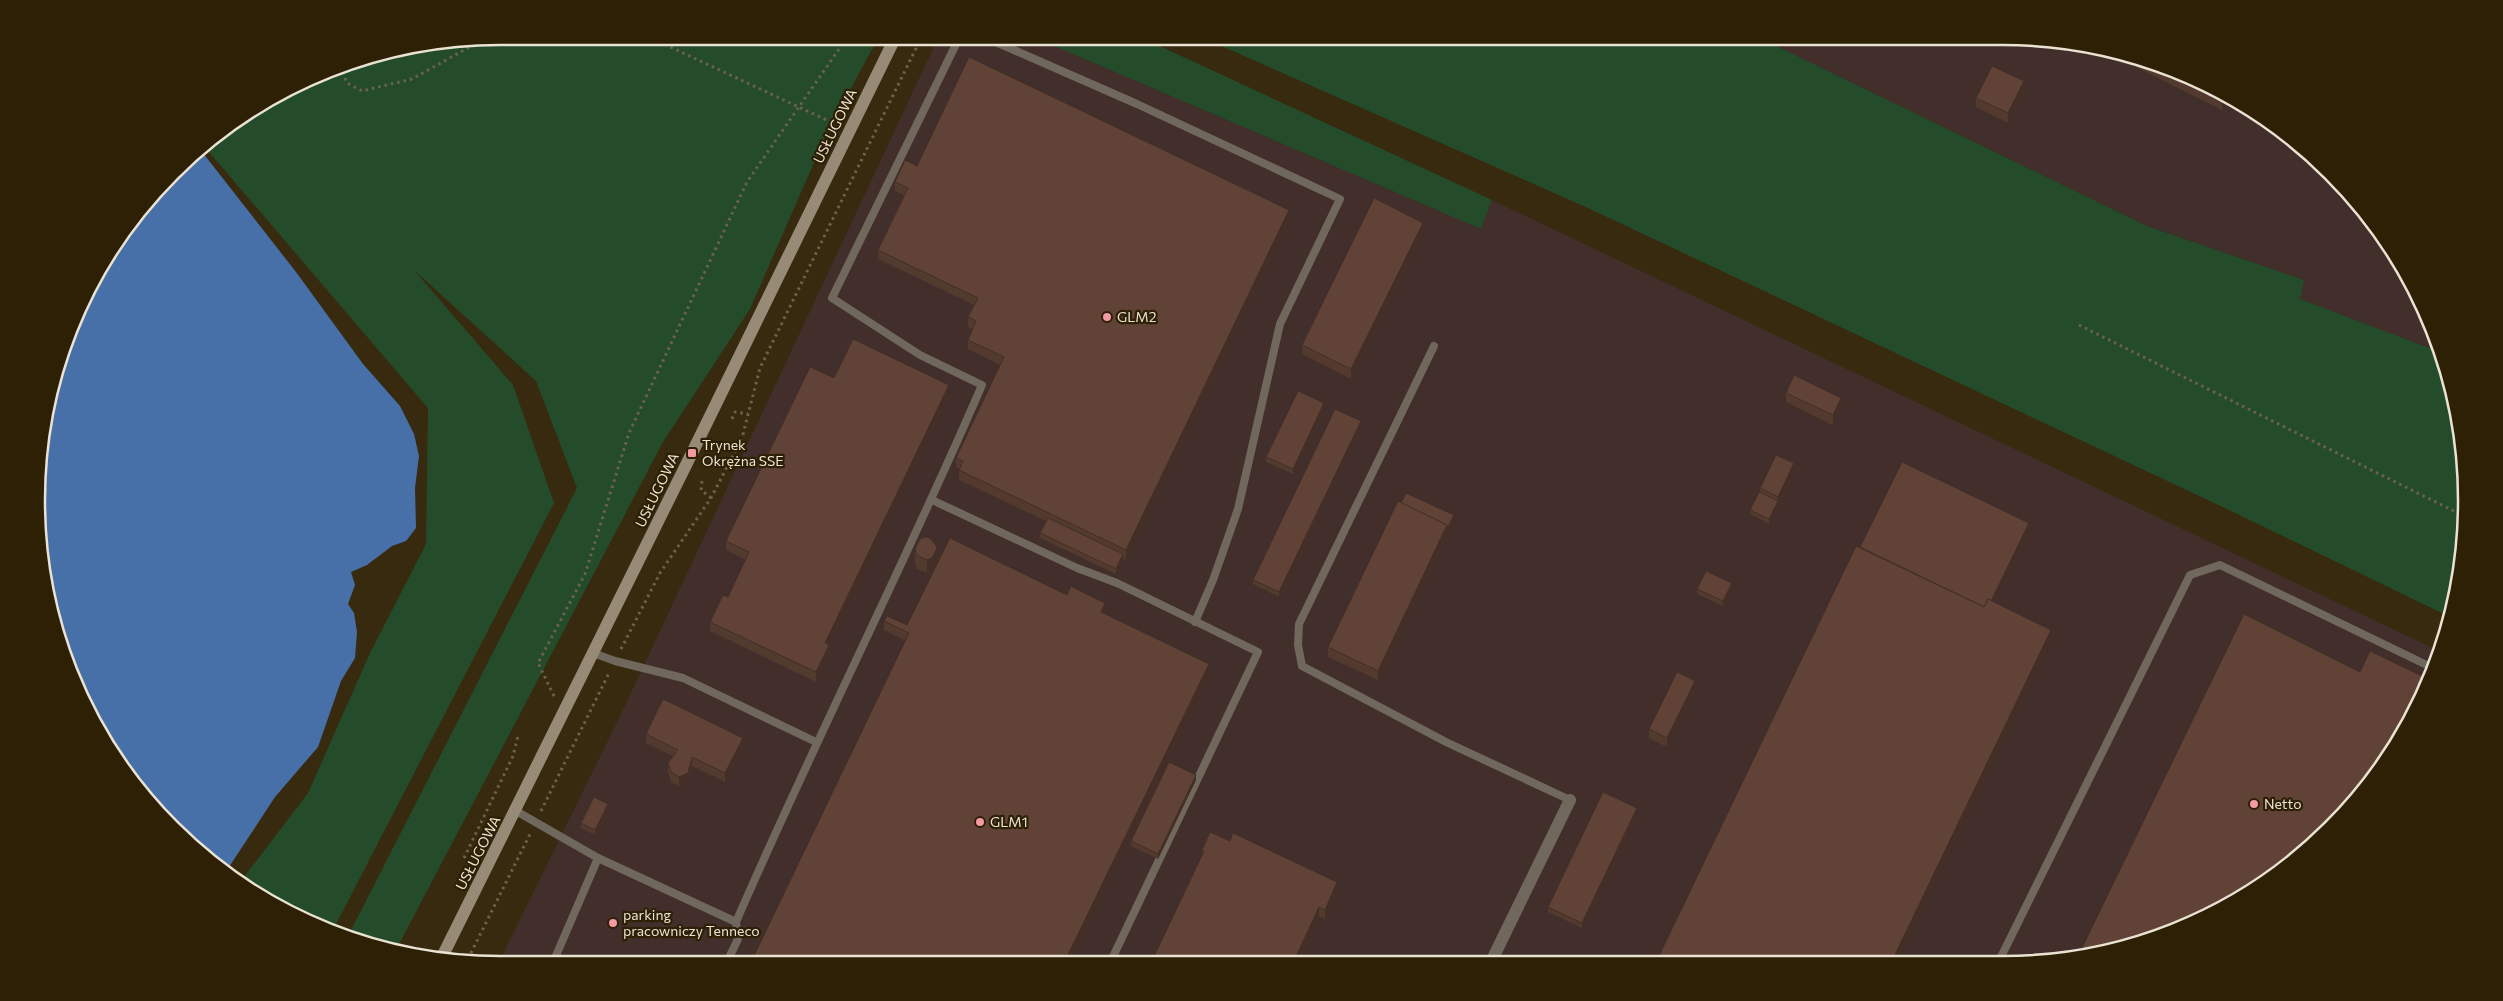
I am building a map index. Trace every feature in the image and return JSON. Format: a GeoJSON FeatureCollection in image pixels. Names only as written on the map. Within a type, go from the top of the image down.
{"type":"FeatureCollection","features":[{"type":"Feature","properties":{"kind":"street","name":"USŁUGOWA"},"geometry":{"type":"LineString","coordinates":[[444,952],[516,811],[892,45]]}},
{"type":"Feature","properties":{"kind":"street"},"geometry":{"type":"LineString","coordinates":[[1495,956],[1570,800]]}},
{"type":"Feature","properties":{"kind":"lane"},"geometry":{"type":"LineString","coordinates":[[730,956],[738,939],[736,922],[816,742],[932,500],[982,385],[920,355],[832,298],[956,45]]}},
{"type":"Feature","properties":{"kind":"lane"},"geometry":{"type":"LineString","coordinates":[[1003,45],[1137,104],[1340,199],[1280,324],[1238,509],[1213,580],[1195,622]]}},
{"type":"Feature","properties":{"kind":"lane"},"geometry":{"type":"LineString","coordinates":[[1434,346],[1299,624],[1298,645],[1302,666],[1446,742],[1570,800]]}},
{"type":"Feature","properties":{"kind":"lane"},"geometry":{"type":"LineString","coordinates":[[932,500],[1077,568],[1117,583],[1258,652],[1113,956]]}},
{"type":"Feature","properties":{"kind":"lane"},"geometry":{"type":"LineString","coordinates":[[2001,956],[2190,575],[2220,565],[2427,665]]}},
{"type":"Feature","properties":{"kind":"lane"},"geometry":{"type":"LineString","coordinates":[[593,653],[615,661],[683,678],[816,742]]}},
{"type":"Feature","properties":{"kind":"lane"},"geometry":{"type":"LineString","coordinates":[[516,811],[598,858],[736,922]]}},
{"type":"Feature","properties":{"kind":"lane"},"geometry":{"type":"LineString","coordinates":[[556,956],[598,858]]}},
{"type":"Feature","properties":{"kind":"path"},"geometry":{"type":"LineString","coordinates":[[668,45],[800,106],[849,131]]}},
{"type":"Feature","properties":{"kind":"path"},"geometry":{"type":"LineString","coordinates":[[563,713],[538,663],[585,574],[630,433],[742,191],[842,45]]}},
{"type":"Feature","properties":{"kind":"path"},"geometry":{"type":"LineString","coordinates":[[470,955],[660,573],[711,498],[742,438],[760,368],[918,45]]}},
{"type":"Feature","properties":{"kind":"path"},"geometry":{"type":"LineString","coordinates":[[343,73],[347,83],[362,91],[412,79],[471,46]]}},
{"type":"Feature","properties":{"kind":"path"},"geometry":{"type":"LineString","coordinates":[[2079,325],[2458,513]]}},
{"type":"Feature","properties":{"kind":"path"},"geometry":{"type":"LineString","coordinates":[[732,419],[735,412],[748,414]]}},
{"type":"Feature","properties":{"kind":"path"},"geometry":{"type":"LineString","coordinates":[[702,481],[701,490],[711,498]]}},
{"type":"Feature","properties":{"kind":"path"},"geometry":{"type":"LineString","coordinates":[[464,858],[513,756],[518,736]]}},
{"type":"Feature","properties":{"kind":"shaded area"},"geometry":{"type":"Polygon","coordinates":[[[935,45],[1052,45],[1481,229],[1492,200],[2433,648],[2411,702],[2381,754],[2364,778],[2240,889],[2204,909],[2149,932],[2091,947],[2032,955],[502,956],[622,712],[935,45]]]}},
{"type":"Feature","properties":{"kind":"shaded area"},"geometry":{"type":"Polygon","coordinates":[[[1775,45],[2002,45],[2062,49],[2091,54],[2149,69],[2204,92],[2256,122],[2280,139],[2325,178],[2345,200],[2364,223],[2397,273],[2411,299],[2432,349],[2300,299],[2303,280],[2147,226],[1775,45]]]}},
{"type":"Feature","properties":{"kind":"green space"},"geometry":{"type":"Polygon","coordinates":[[[500,45],[874,45],[826,135],[750,309],[663,442],[399,944],[351,931],[577,488],[536,381],[414,270],[513,385],[554,503],[336,925],[299,909],[244,877],[308,793],[370,653],[426,544],[428,408],[208,151],[223,139],[273,106],[326,80],[354,69],[383,61],[441,49],[500,45]]]}},
{"type":"Feature","properties":{"kind":"green space"},"geometry":{"type":"Polygon","coordinates":[[[1052,45],[1157,45],[1492,200],[1481,229],[1052,45]]]}},
{"type":"Feature","properties":{"kind":"green space"},"geometry":{"type":"Polygon","coordinates":[[[1219,45],[1775,45],[2147,226],[2304,280],[2300,299],[2432,349],[2449,412],[2457,471],[2457,530],[2454,560],[2443,614],[2229,510],[1588,208],[1219,45]]]}},
{"type":"Feature","properties":{"kind":"water"},"geometry":{"type":"Polygon","coordinates":[[[204,155],[296,272],[363,364],[400,406],[414,434],[419,456],[415,488],[416,528],[406,541],[392,546],[367,565],[351,572],[355,585],[348,604],[354,613],[357,632],[355,658],[341,681],[318,747],[275,797],[229,866],[178,823],[139,778],[122,754],[92,702],[69,647],[54,589],[49,560],[46,530],[46,471],[54,412],[69,354],[92,299],[122,247],[158,200],[178,178],[204,155]]]}},
{"type":"Feature","properties":{"kind":"building","name":"GLM2"},"geometry":{"type":"Polygon","coordinates":[[[969,57],[1289,210],[1126,550],[959,470],[963,461],[956,458],[1004,357],[968,340],[976,321],[968,317],[978,298],[878,250],[908,188],[895,182],[905,160],[917,166],[969,57]]]}},
{"type":"Feature","properties":{"kind":"building"},"geometry":{"type":"Polygon","coordinates":[[[1992,66],[2024,81],[2008,113],[1976,98],[1992,66]]]}},
{"type":"Feature","properties":{"kind":"building"},"geometry":{"type":"Polygon","coordinates":[[[1374,198],[1423,223],[1351,369],[1302,345],[1374,198]]]}},
{"type":"Feature","properties":{"kind":"building"},"geometry":{"type":"Polygon","coordinates":[[[853,339],[949,385],[825,643],[829,645],[816,672],[710,622],[723,595],[728,597],[749,552],[726,541],[810,367],[834,378],[853,339]]]}},
{"type":"Feature","properties":{"kind":"building"},"geometry":{"type":"Polygon","coordinates":[[[1794,375],[1841,398],[1833,415],[1786,393],[1794,375]]]}},
{"type":"Feature","properties":{"kind":"building"},"geometry":{"type":"Polygon","coordinates":[[[1298,391],[1324,403],[1293,469],[1266,457],[1298,391]]]}},
{"type":"Feature","properties":{"kind":"building"},"geometry":{"type":"Polygon","coordinates":[[[1335,409],[1361,421],[1279,592],[1253,580],[1335,409]]]}},
{"type":"Feature","properties":{"kind":"building"},"geometry":{"type":"Polygon","coordinates":[[[1776,455],[1794,463],[1778,497],[1760,488],[1776,455]]]}},
{"type":"Feature","properties":{"kind":"building"},"geometry":{"type":"Polygon","coordinates":[[[1902,462],[2029,523],[1991,601],[1988,599],[1984,607],[1860,547],[1902,462]]]}},
{"type":"Feature","properties":{"kind":"building"},"geometry":{"type":"Polygon","coordinates":[[[1759,492],[1778,501],[1769,519],[1750,510],[1759,492]]]}},
{"type":"Feature","properties":{"kind":"building"},"geometry":{"type":"Polygon","coordinates":[[[1406,493],[1454,515],[1447,529],[1447,525],[1401,503],[1406,493]]]}},
{"type":"Feature","properties":{"kind":"building"},"geometry":{"type":"Polygon","coordinates":[[[1398,501],[1447,525],[1378,671],[1328,647],[1398,501]]]}},
{"type":"Feature","properties":{"kind":"building"},"geometry":{"type":"Polygon","coordinates":[[[1048,518],[1123,554],[1116,569],[1040,533],[1048,518]]]}},
{"type":"Feature","properties":{"kind":"building"},"geometry":{"type":"Polygon","coordinates":[[[926,537],[931,539],[937,547],[933,557],[927,560],[917,555],[915,549],[920,539],[926,537]]]}},
{"type":"Feature","properties":{"kind":"building","name":"GLM1"},"geometry":{"type":"Polygon","coordinates":[[[950,538],[1067,595],[1071,586],[1105,603],[1101,612],[1209,664],[1067,956],[754,956],[909,633],[884,621],[887,616],[907,625],[950,538]]]}},
{"type":"Feature","properties":{"kind":"building"},"geometry":{"type":"Polygon","coordinates":[[[1856,546],[1984,607],[1988,599],[2051,630],[1894,956],[1659,956],[1856,546]]]}},
{"type":"Feature","properties":{"kind":"building"},"geometry":{"type":"Polygon","coordinates":[[[1706,571],[1732,583],[1723,601],[1697,589],[1706,571]]]}},
{"type":"Feature","properties":{"kind":"building","name":"Netto"},"geometry":{"type":"Polygon","coordinates":[[[2244,614],[2360,672],[2370,651],[2422,676],[2397,728],[2364,778],[2325,823],[2280,862],[2230,895],[2177,921],[2149,932],[2082,949],[2244,614]]]}},
{"type":"Feature","properties":{"kind":"building"},"geometry":{"type":"Polygon","coordinates":[[[1677,672],[1695,681],[1667,738],[1649,729],[1677,672]]]}},
{"type":"Feature","properties":{"kind":"building"},"geometry":{"type":"Polygon","coordinates":[[[663,699],[743,738],[725,773],[692,757],[688,773],[679,777],[671,772],[668,763],[678,750],[646,734],[663,699]]]}},
{"type":"Feature","properties":{"kind":"building"},"geometry":{"type":"Polygon","coordinates":[[[1169,762],[1196,775],[1158,854],[1131,841],[1169,762]]]}},
{"type":"Feature","properties":{"kind":"building"},"geometry":{"type":"Polygon","coordinates":[[[1603,792],[1637,808],[1582,923],[1548,907],[1603,792]]]}},
{"type":"Feature","properties":{"kind":"building"},"geometry":{"type":"Polygon","coordinates":[[[594,797],[608,804],[595,830],[581,823],[594,797]]]}},
{"type":"Feature","properties":{"kind":"building"},"geometry":{"type":"Polygon","coordinates":[[[1210,832],[1230,841],[1233,833],[1337,882],[1325,910],[1319,907],[1296,956],[1154,956],[1204,851],[1202,850],[1210,832]]]}},
{"type":"Feature","properties":{"kind":"place","name":"GLM2"},"geometry":{"type":"Point","coordinates":[1107,317]}},
{"type":"Feature","properties":{"kind":"place","name":"Trynek Okrężna SSE"},"geometry":{"type":"Point","coordinates":[692,453]}},
{"type":"Feature","properties":{"kind":"place","name":"Netto"},"geometry":{"type":"Point","coordinates":[2254,804]}},
{"type":"Feature","properties":{"kind":"place","name":"GLM1"},"geometry":{"type":"Point","coordinates":[980,822]}},
{"type":"Feature","properties":{"kind":"place","name":"parking pracowniczy Tenneco"},"geometry":{"type":"Point","coordinates":[613,923]}}]}
